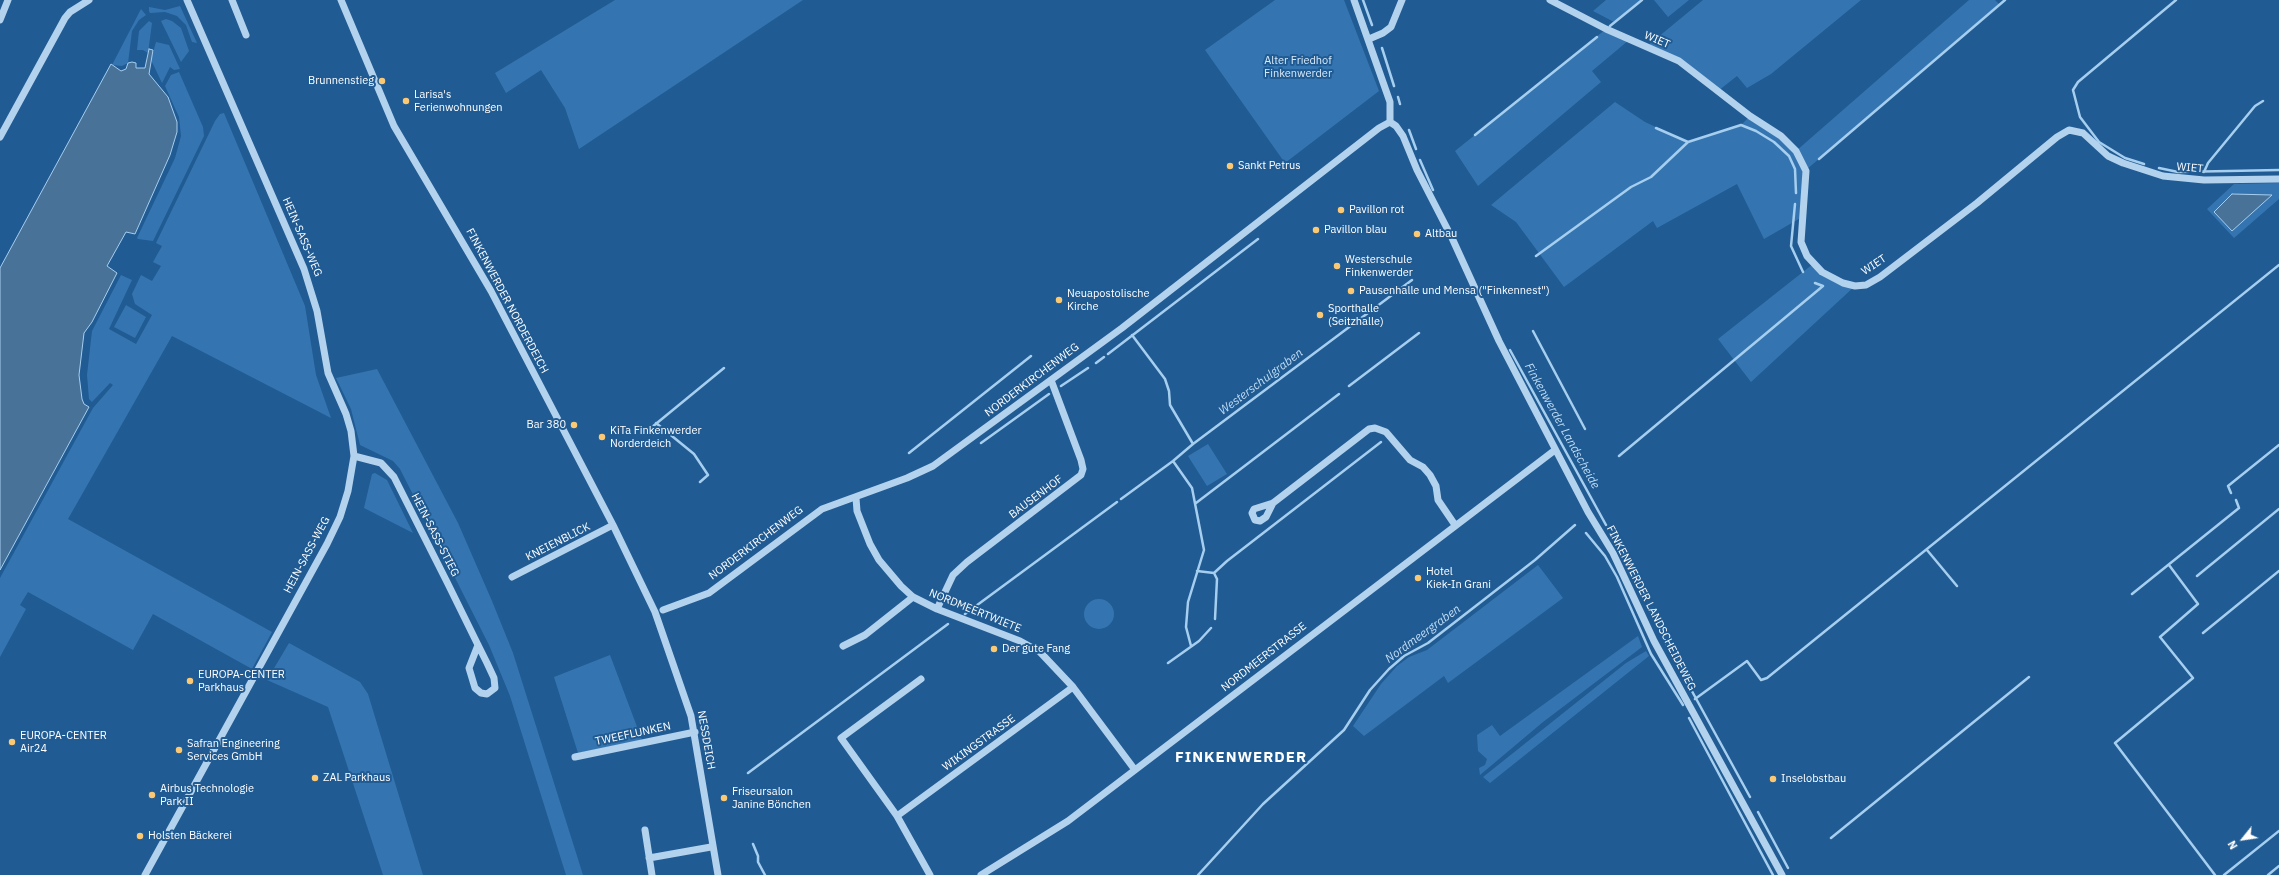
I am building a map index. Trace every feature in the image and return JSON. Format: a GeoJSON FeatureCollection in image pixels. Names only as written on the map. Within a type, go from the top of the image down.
{"type":"FeatureCollection","features":[{"type":"Feature","properties":{"kind":"street"},"geometry":{"type":"LineString","coordinates":[[0,20],[8,0]]}},
{"type":"Feature","properties":{"kind":"street"},"geometry":{"type":"LineString","coordinates":[[0,136],[65,18],[70,12],[89,0]]}},
{"type":"Feature","properties":{"kind":"street","name":"HEIN-SASS-WEG"},"geometry":{"type":"LineString","coordinates":[[145,875],[327,544],[340,517],[348,491],[354,456],[351,432],[346,414],[328,373],[317,311],[304,269],[187,0]]}},
{"type":"Feature","properties":{"kind":"street"},"geometry":{"type":"LineString","coordinates":[[232,0],[246,35]]}},
{"type":"Feature","properties":{"kind":"street","name":"FINKENWERDER NORDERDEICH"},"geometry":{"type":"LineString","coordinates":[[341,0],[394,126],[491,291],[613,525],[655,612]]}},
{"type":"Feature","properties":{"kind":"street"},"geometry":{"type":"LineString","coordinates":[[1354,0],[1390,102],[1390,122]]}},
{"type":"Feature","properties":{"kind":"street"},"geometry":{"type":"LineString","coordinates":[[1369,39],[1383,33],[1391,27],[1402,0]]}},
{"type":"Feature","properties":{"kind":"street","name":"WIET"},"geometry":{"type":"LineString","coordinates":[[1550,0],[1606,29],[1679,61],[1750,116],[1781,136],[1796,151],[1806,171],[1801,242],[1806,256],[1822,272],[1843,283],[1855,286],[1866,285],[1880,277],[2069,130],[2083,133],[2108,156],[2123,163],[2162,176],[2204,180],[2279,179]]}},
{"type":"Feature","properties":{"kind":"street","name":"NORDERKIRCHENWEG"},"geometry":{"type":"LineString","coordinates":[[663,610],[709,593],[822,508],[856,498],[933,466],[1141,313],[1379,128],[1390,122]]}},
{"type":"Feature","properties":{"kind":"street","name":"FINKENWERDER LANDSCHEIDEWEG"},"geometry":{"type":"LineString","coordinates":[[1390,122],[1396,126],[1403,136],[1416,170],[1452,238],[1499,341],[1555,450],[1613,553],[1654,641],[1782,875]]}},
{"type":"Feature","properties":{"kind":"street","name":"BAUSENHOF"},"geometry":{"type":"LineString","coordinates":[[937,609],[953,575],[967,562],[1081,475],[1083,469],[1081,460],[1051,380]]}},
{"type":"Feature","properties":{"kind":"street"},"geometry":{"type":"LineString","coordinates":[[1273,503],[1369,429],[1375,428],[1386,432],[1410,460],[1423,467],[1430,475],[1436,486],[1438,500],[1455,525]]}},
{"type":"Feature","properties":{"kind":"street","name":"NORDMEERSTRASSE"},"geometry":{"type":"LineString","coordinates":[[981,875],[1068,821],[1555,450]]}},
{"type":"Feature","properties":{"kind":"street","name":"HEIN-SASS-STIEG"},"geometry":{"type":"LineString","coordinates":[[354,456],[381,463],[391,472],[478,645],[495,682],[495,688],[487,694],[477,690],[469,668],[478,645]]}},
{"type":"Feature","properties":{"kind":"street","name":"NORDMEERTWIETE"},"geometry":{"type":"LineString","coordinates":[[856,498],[857,511],[870,544],[889,573],[913,597],[937,609],[1020,641],[1040,652],[1073,687],[1135,770]]}},
{"type":"Feature","properties":{"kind":"street","name":"KNEIENBLICK"},"geometry":{"type":"LineString","coordinates":[[512,577],[613,525]]}},
{"type":"Feature","properties":{"kind":"street"},"geometry":{"type":"LineString","coordinates":[[842,646],[865,635],[913,597]]}},
{"type":"Feature","properties":{"kind":"street","name":"NESSDEICH"},"geometry":{"type":"LineString","coordinates":[[655,612],[686,699],[695,732],[712,848],[718,875]]}},
{"type":"Feature","properties":{"kind":"street"},"geometry":{"type":"LineString","coordinates":[[921,679],[841,738],[897,816],[930,875]]}},
{"type":"Feature","properties":{"kind":"street","name":"WIKINGSTRASSE"},"geometry":{"type":"LineString","coordinates":[[897,816],[1073,687]]}},
{"type":"Feature","properties":{"kind":"street","name":"TWEEFLUNKEN"},"geometry":{"type":"LineString","coordinates":[[575,757],[695,732]]}},
{"type":"Feature","properties":{"kind":"street"},"geometry":{"type":"LineString","coordinates":[[645,830],[652,875]]}},
{"type":"Feature","properties":{"kind":"street"},"geometry":{"type":"LineString","coordinates":[[649,858],[712,848]]}},
{"type":"Feature","properties":{"kind":"green space"},"geometry":{"type":"Polygon","coordinates":[[[615,0],[803,0],[579,149],[565,108],[541,70],[506,93],[495,73],[615,0]]]}},
{"type":"Feature","properties":{"kind":"green space","name":"Alter Friedhof Finkenwerder"},"geometry":{"type":"Polygon","coordinates":[[[1275,0],[1344,0],[1379,91],[1285,163],[1205,50],[1275,0]]]}},
{"type":"Feature","properties":{"kind":"green space"},"geometry":{"type":"Polygon","coordinates":[[[1606,0],[1642,0],[1614,22],[1593,11],[1606,0]]]}},
{"type":"Feature","properties":{"kind":"green space"},"geometry":{"type":"Polygon","coordinates":[[[1654,0],[1689,0],[1668,17],[1654,0]]]}},
{"type":"Feature","properties":{"kind":"green space"},"geometry":{"type":"Polygon","coordinates":[[[1703,0],[1861,0],[1771,74],[1747,88],[1737,76],[1718,91],[1679,61],[1646,47],[1703,0]]]}},
{"type":"Feature","properties":{"kind":"green space"},"geometry":{"type":"Polygon","coordinates":[[[1969,0],[1995,0],[1999,4],[1806,170],[1804,216],[1764,239],[1737,184],[1657,228],[1653,221],[1564,287],[1516,222],[1491,205],[1615,102],[1645,122],[1688,142],[1741,125],[1750,116],[1796,151],[1969,0]]]}},
{"type":"Feature","properties":{"kind":"green space"},"geometry":{"type":"Polygon","coordinates":[[[180,6],[197,43],[192,42],[186,25],[177,16],[165,12],[150,13],[149,11],[149,7],[165,10],[180,6]]]}},
{"type":"Feature","properties":{"kind":"green space"},"geometry":{"type":"Polygon","coordinates":[[[141,9],[146,15],[139,20],[132,31],[128,63],[122,66],[112,65],[141,9]]]}},
{"type":"Feature","properties":{"kind":"green space"},"geometry":{"type":"Polygon","coordinates":[[[166,19],[172,21],[181,28],[189,51],[181,62],[161,21],[166,19]]]}},
{"type":"Feature","properties":{"kind":"green space"},"geometry":{"type":"Polygon","coordinates":[[[149,21],[152,23],[148,53],[143,50],[137,50],[139,31],[149,21]]]}},
{"type":"Feature","properties":{"kind":"green space"},"geometry":{"type":"Polygon","coordinates":[[[1606,29],[1629,40],[1592,71],[1601,82],[1478,186],[1455,151],[1606,29]]]}},
{"type":"Feature","properties":{"kind":"green space"},"geometry":{"type":"Polygon","coordinates":[[[156,42],[169,45],[180,69],[174,70],[170,67],[162,83],[151,60],[156,42]]]}},
{"type":"Feature","properties":{"kind":"green space"},"geometry":{"type":"Polygon","coordinates":[[[179,72],[203,127],[204,136],[153,241],[138,239],[137,238],[175,158],[181,136],[179,117],[165,86],[171,75],[179,72]]]}},
{"type":"Feature","properties":{"kind":"green space"},"geometry":{"type":"Polygon","coordinates":[[[224,113],[305,306],[316,375],[331,418],[172,336],[68,519],[272,632],[252,669],[153,614],[133,650],[28,592],[20,605],[26,609],[0,657],[0,578],[93,408],[113,385],[110,383],[92,402],[89,399],[87,375],[92,331],[121,275],[132,280],[109,329],[136,344],[152,315],[135,304],[132,294],[141,275],[152,281],[161,266],[153,262],[162,246],[156,243],[215,121],[220,114],[224,113]]]}},
{"type":"Feature","properties":{"kind":"green space"},"geometry":{"type":"Polygon","coordinates":[[[2279,183],[2279,199],[2234,238],[2207,209],[2234,184],[2279,183]]]}},
{"type":"Feature","properties":{"kind":"green space"},"geometry":{"type":"Polygon","coordinates":[[[1813,264],[1855,286],[1751,382],[1718,339],[1813,264]]]}},
{"type":"Feature","properties":{"kind":"green space"},"geometry":{"type":"Polygon","coordinates":[[[126,305],[146,317],[135,338],[114,327],[126,305]]]}},
{"type":"Feature","properties":{"kind":"green space"},"geometry":{"type":"Polygon","coordinates":[[[377,369],[458,523],[492,601],[513,653],[583,875],[566,875],[510,696],[489,645],[400,469],[393,461],[360,445],[351,409],[336,378],[377,369]]]}},
{"type":"Feature","properties":{"kind":"green space"},"geometry":{"type":"Polygon","coordinates":[[[1208,444],[1227,474],[1207,486],[1188,456],[1208,444]]]}},
{"type":"Feature","properties":{"kind":"green space"},"geometry":{"type":"Polygon","coordinates":[[[375,473],[387,480],[413,533],[364,508],[372,474],[375,473]]]}},
{"type":"Feature","properties":{"kind":"green space"},"geometry":{"type":"Polygon","coordinates":[[[1538,565],[1563,598],[1448,683],[1444,676],[1364,736],[1353,726],[1381,684],[1397,666],[1409,657],[1427,650],[1538,565]]]}},
{"type":"Feature","properties":{"kind":"green space"},"geometry":{"type":"Polygon","coordinates":[[[1099,599],[1110,603],[1114,614],[1110,625],[1099,629],[1088,625],[1084,614],[1088,603],[1099,599]]]}},
{"type":"Feature","properties":{"kind":"green space"},"geometry":{"type":"Polygon","coordinates":[[[1638,636],[1642,647],[1543,722],[1480,775],[1479,768],[1485,765],[1487,759],[1478,751],[1477,735],[1492,725],[1500,736],[1638,636]]]}},
{"type":"Feature","properties":{"kind":"green space"},"geometry":{"type":"Polygon","coordinates":[[[289,643],[360,682],[368,694],[423,875],[383,875],[328,707],[267,680],[289,643]]]}},
{"type":"Feature","properties":{"kind":"green space"},"geometry":{"type":"Polygon","coordinates":[[[1646,651],[1649,656],[1490,783],[1483,777],[1626,663],[1646,651]]]}},
{"type":"Feature","properties":{"kind":"green space"},"geometry":{"type":"Polygon","coordinates":[[[610,655],[642,740],[578,753],[554,677],[610,655]]]}},
{"type":"Feature","properties":{"kind":"shaded area"},"geometry":{"type":"Polygon","coordinates":[[[149,49],[153,50],[149,74],[168,97],[177,122],[177,132],[170,155],[135,234],[126,232],[107,266],[117,273],[92,322],[84,333],[79,375],[82,399],[84,404],[89,407],[0,570],[0,268],[111,64],[121,71],[126,69],[128,63],[132,62],[136,63],[136,68],[145,68],[149,49]]]}},
{"type":"Feature","properties":{"kind":"shaded area"},"geometry":{"type":"Polygon","coordinates":[[[2232,194],[2272,195],[2232,231],[2214,212],[2232,194]]]}},
{"type":"Feature","properties":{"kind":"waterway","name":"Finkenwerder Landscheide"},"geometry":{"type":"LineString","coordinates":[[1363,0],[1372,25]]}},
{"type":"Feature","properties":{"kind":"waterway"},"geometry":{"type":"LineString","coordinates":[[1610,26],[1642,0]]}},
{"type":"Feature","properties":{"kind":"waterway"},"geometry":{"type":"LineString","coordinates":[[1819,159],[2005,0]]}},
{"type":"Feature","properties":{"kind":"waterway"},"geometry":{"type":"LineString","coordinates":[[2144,164],[2125,158],[2099,142],[2080,117],[2073,90],[2078,82],[2176,0]]}},
{"type":"Feature","properties":{"kind":"waterway"},"geometry":{"type":"LineString","coordinates":[[1475,135],[1597,37]]}},
{"type":"Feature","properties":{"kind":"waterway","name":"Finkenwerder Landscheide"},"geometry":{"type":"LineString","coordinates":[[1382,48],[1394,86]]}},
{"type":"Feature","properties":{"kind":"waterway","name":"Finkenwerder Landscheide"},"geometry":{"type":"LineString","coordinates":[[1398,97],[1400,104]]}},
{"type":"Feature","properties":{"kind":"waterway"},"geometry":{"type":"LineString","coordinates":[[2204,172],[2208,163],[2255,106],[2263,101]]}},
{"type":"Feature","properties":{"kind":"waterway"},"geometry":{"type":"LineString","coordinates":[[1656,128],[1688,142],[1741,125],[1756,131],[1774,142],[1789,156],[1795,169],[1796,193]]}},
{"type":"Feature","properties":{"kind":"waterway","name":"Finkenwerder Landscheide"},"geometry":{"type":"LineString","coordinates":[[1409,130],[1416,149]]}},
{"type":"Feature","properties":{"kind":"waterway"},"geometry":{"type":"LineString","coordinates":[[1536,256],[1631,187],[1651,177],[1688,142]]}},
{"type":"Feature","properties":{"kind":"waterway","name":"Finkenwerder Landscheide"},"geometry":{"type":"LineString","coordinates":[[1420,160],[1433,190]]}},
{"type":"Feature","properties":{"kind":"waterway"},"geometry":{"type":"LineString","coordinates":[[2159,168],[2178,172],[2279,170]]}},
{"type":"Feature","properties":{"kind":"waterway"},"geometry":{"type":"LineString","coordinates":[[1795,204],[1791,246],[1803,272]]}},
{"type":"Feature","properties":{"kind":"waterway"},"geometry":{"type":"LineString","coordinates":[[1108,354],[1258,239]]}},
{"type":"Feature","properties":{"kind":"waterway"},"geometry":{"type":"LineString","coordinates":[[1695,699],[1747,661],[1761,680],[1767,678],[2279,265]]}},
{"type":"Feature","properties":{"kind":"waterway","name":"Westerschulgraben"},"geometry":{"type":"LineString","coordinates":[[1121,499],[1412,280]]}},
{"type":"Feature","properties":{"kind":"waterway"},"geometry":{"type":"LineString","coordinates":[[1619,456],[1823,286],[1815,283]]}},
{"type":"Feature","properties":{"kind":"waterway"},"geometry":{"type":"LineString","coordinates":[[1533,331],[1585,429]]}},
{"type":"Feature","properties":{"kind":"waterway"},"geometry":{"type":"LineString","coordinates":[[1349,386],[1419,333]]}},
{"type":"Feature","properties":{"kind":"waterway"},"geometry":{"type":"LineString","coordinates":[[1132,335],[1165,379],[1169,391],[1170,405],[1193,444]]}},
{"type":"Feature","properties":{"kind":"waterway","name":"Finkenwerder Landscheide"},"geometry":{"type":"LineString","coordinates":[[1510,350],[1606,525]]}},
{"type":"Feature","properties":{"kind":"waterway"},"geometry":{"type":"LineString","coordinates":[[909,453],[1031,356]]}},
{"type":"Feature","properties":{"kind":"waterway"},"geometry":{"type":"LineString","coordinates":[[1096,363],[1104,357]]}},
{"type":"Feature","properties":{"kind":"waterway"},"geometry":{"type":"LineString","coordinates":[[646,432],[724,368]]}},
{"type":"Feature","properties":{"kind":"waterway"},"geometry":{"type":"LineString","coordinates":[[1061,386],[1088,368]]}},
{"type":"Feature","properties":{"kind":"waterway"},"geometry":{"type":"LineString","coordinates":[[981,443],[1049,394]]}},
{"type":"Feature","properties":{"kind":"waterway"},"geometry":{"type":"LineString","coordinates":[[1196,503],[1339,394]]}},
{"type":"Feature","properties":{"kind":"waterway"},"geometry":{"type":"LineString","coordinates":[[656,423],[694,454],[708,475],[700,482]]}},
{"type":"Feature","properties":{"kind":"waterway"},"geometry":{"type":"LineString","coordinates":[[1214,573],[1227,561],[1381,442]]}},
{"type":"Feature","properties":{"kind":"waterway"},"geometry":{"type":"LineString","coordinates":[[2231,493],[2228,486],[2279,445]]}},
{"type":"Feature","properties":{"kind":"waterway"},"geometry":{"type":"LineString","coordinates":[[1173,461],[1192,488],[1204,550],[1188,602],[1186,627],[1191,646]]}},
{"type":"Feature","properties":{"kind":"waterway"},"geometry":{"type":"LineString","coordinates":[[2132,594],[2239,508],[2236,500]]}},
{"type":"Feature","properties":{"kind":"waterway","name":"Westerschulgraben"},"geometry":{"type":"LineString","coordinates":[[965,614],[1117,502]]}},
{"type":"Feature","properties":{"kind":"waterway"},"geometry":{"type":"LineString","coordinates":[[2197,576],[2279,509]]}},
{"type":"Feature","properties":{"kind":"waterway","name":"Nordmeergraben"},"geometry":{"type":"LineString","coordinates":[[1198,875],[1263,804],[1344,730],[1370,690],[1389,669],[1404,656],[1428,643],[1535,560],[1575,525]]}},
{"type":"Feature","properties":{"kind":"waterway"},"geometry":{"type":"LineString","coordinates":[[1586,533],[1605,556],[1617,577],[1651,654],[1683,705]]}},
{"type":"Feature","properties":{"kind":"waterway"},"geometry":{"type":"LineString","coordinates":[[1612,536],[1628,565]]}},
{"type":"Feature","properties":{"kind":"waterway"},"geometry":{"type":"LineString","coordinates":[[1927,550],[1957,586]]}},
{"type":"Feature","properties":{"kind":"waterway"},"geometry":{"type":"LineString","coordinates":[[2169,565],[2198,604],[2160,637],[2193,678],[2115,743],[2215,875]]}},
{"type":"Feature","properties":{"kind":"waterway"},"geometry":{"type":"LineString","coordinates":[[1197,571],[1214,573],[1217,579],[1215,619]]}},
{"type":"Feature","properties":{"kind":"waterway"},"geometry":{"type":"LineString","coordinates":[[2203,633],[2279,571]]}},
{"type":"Feature","properties":{"kind":"waterway"},"geometry":{"type":"LineString","coordinates":[[1632,573],[1644,598]]}},
{"type":"Feature","properties":{"kind":"waterway"},"geometry":{"type":"LineString","coordinates":[[1648,606],[1660,631]]}},
{"type":"Feature","properties":{"kind":"waterway"},"geometry":{"type":"LineString","coordinates":[[748,773],[948,624]]}},
{"type":"Feature","properties":{"kind":"waterway"},"geometry":{"type":"LineString","coordinates":[[1168,663],[1199,641],[1211,628]]}},
{"type":"Feature","properties":{"kind":"waterway"},"geometry":{"type":"LineString","coordinates":[[1665,642],[1750,797]]}},
{"type":"Feature","properties":{"kind":"waterway"},"geometry":{"type":"LineString","coordinates":[[1831,838],[2029,677]]}},
{"type":"Feature","properties":{"kind":"waterway"},"geometry":{"type":"LineString","coordinates":[[1689,718],[1773,875]]}},
{"type":"Feature","properties":{"kind":"waterway"},"geometry":{"type":"LineString","coordinates":[[1758,812],[1788,868]]}},
{"type":"Feature","properties":{"kind":"waterway"},"geometry":{"type":"LineString","coordinates":[[2224,875],[2279,831]]}},
{"type":"Feature","properties":{"kind":"waterway"},"geometry":{"type":"LineString","coordinates":[[753,844],[758,856],[758,862],[765,875]]}},
{"type":"Feature","properties":{"kind":"waterway"},"geometry":{"type":"LineString","coordinates":[[2268,875],[2279,866]]}},
{"type":"Feature","properties":{"kind":"place","name":"Brunnenstieg"},"geometry":{"type":"Point","coordinates":[382,81]}},
{"type":"Feature","properties":{"kind":"place","name":"Larisa's Ferienwohnungen"},"geometry":{"type":"Point","coordinates":[406,101]}},
{"type":"Feature","properties":{"kind":"place","name":"Sankt Petrus"},"geometry":{"type":"Point","coordinates":[1230,166]}},
{"type":"Feature","properties":{"kind":"place","name":"Pavillon rot"},"geometry":{"type":"Point","coordinates":[1341,210]}},
{"type":"Feature","properties":{"kind":"place","name":"Pavillon blau"},"geometry":{"type":"Point","coordinates":[1316,230]}},
{"type":"Feature","properties":{"kind":"place","name":"Altbau"},"geometry":{"type":"Point","coordinates":[1417,234]}},
{"type":"Feature","properties":{"kind":"place","name":"Westerschule Finkenwerder"},"geometry":{"type":"Point","coordinates":[1337,266]}},
{"type":"Feature","properties":{"kind":"place","name":"Pausenhalle und Mensa (\"Finkennest\")"},"geometry":{"type":"Point","coordinates":[1351,291]}},
{"type":"Feature","properties":{"kind":"place","name":"Neuapostolische Kirche"},"geometry":{"type":"Point","coordinates":[1059,300]}},
{"type":"Feature","properties":{"kind":"place","name":"Sporthalle (Seitzhalle)"},"geometry":{"type":"Point","coordinates":[1320,315]}},
{"type":"Feature","properties":{"kind":"place","name":"Bar 380"},"geometry":{"type":"Point","coordinates":[574,425]}},
{"type":"Feature","properties":{"kind":"place","name":"KiTa Finkenwerder Norderdeich"},"geometry":{"type":"Point","coordinates":[602,437]}},
{"type":"Feature","properties":{"kind":"place","name":"Hotel Kiek-In Grani"},"geometry":{"type":"Point","coordinates":[1418,578]}},
{"type":"Feature","properties":{"kind":"place","name":"Der gute Fang"},"geometry":{"type":"Point","coordinates":[994,649]}},
{"type":"Feature","properties":{"kind":"place","name":"EUROPA-CENTER Parkhaus"},"geometry":{"type":"Point","coordinates":[190,681]}},
{"type":"Feature","properties":{"kind":"place","name":"EUROPA-CENTER Air24"},"geometry":{"type":"Point","coordinates":[12,742]}},
{"type":"Feature","properties":{"kind":"place","name":"Safran Engineering Services GmbH"},"geometry":{"type":"Point","coordinates":[179,750]}},
{"type":"Feature","properties":{"kind":"place","name":"ZAL Parkhaus"},"geometry":{"type":"Point","coordinates":[315,778]}},
{"type":"Feature","properties":{"kind":"place","name":"Inselobstbau"},"geometry":{"type":"Point","coordinates":[1773,779]}},
{"type":"Feature","properties":{"kind":"place","name":"Airbus Technologie Park II"},"geometry":{"type":"Point","coordinates":[152,795]}},
{"type":"Feature","properties":{"kind":"place","name":"Friseursalon Janine Bönchen"},"geometry":{"type":"Point","coordinates":[724,798]}},
{"type":"Feature","properties":{"kind":"place","name":"Holsten Bäckerei"},"geometry":{"type":"Point","coordinates":[140,836]}},
{"type":"Feature","properties":{"kind":"district","name":"FINKENWERDER"},"geometry":{"type":"Point","coordinates":[1241,758]}}]}
